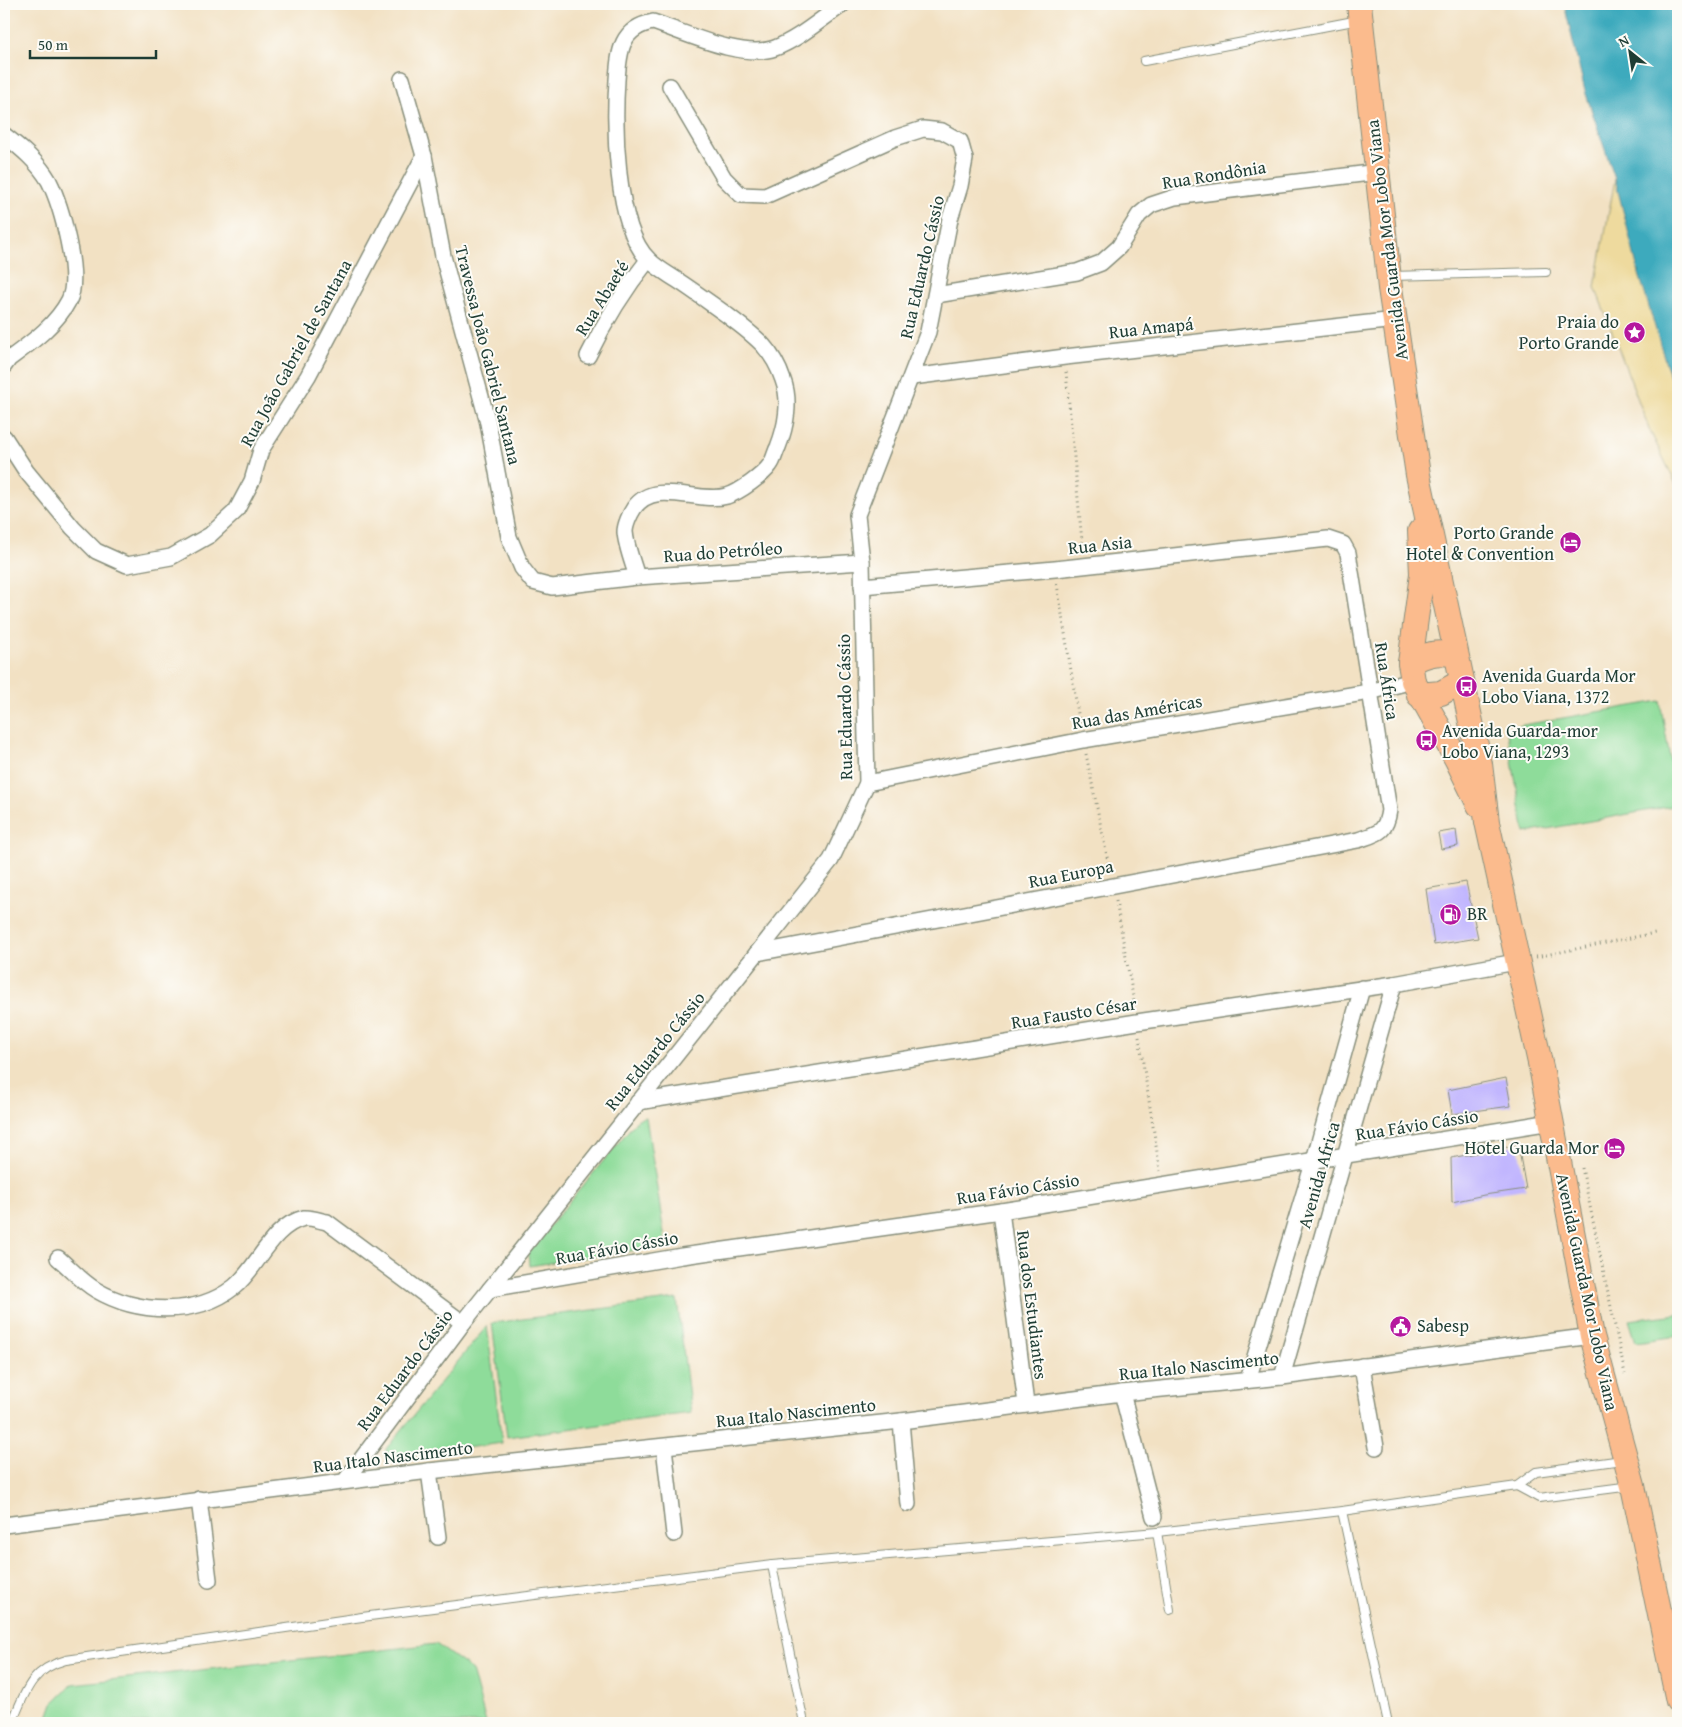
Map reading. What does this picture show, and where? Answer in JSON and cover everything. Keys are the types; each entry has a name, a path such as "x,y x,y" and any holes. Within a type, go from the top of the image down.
{"main road":[{"name":"Avenida Guarda Mor Lobo Viana","path":"1360,12 1389,276 1418,475 1440,574 1455,655 1480,764 1487,822"},
{"name":"Avenida Guarda Mor Lobo Viana","path":"1418,475 1422,574 1414,680 1487,822 1531,958 1542,1072 1592,1336 1633,1486 1678,1701"},
{"path":"1455,655 1442,652 1432,653 1414,680 1441,693 1461,682"}],"street":[{"path":"637,577 625,532 630,513 639,500 652,494 666,492 691,497 727,496 744,488 770,465 781,440 788,407 784,382 773,356 748,331 648,260 633,238 625,216 621,177 616,104 619,53 628,34 640,25 653,22 742,52 758,53 775,48 791,40 842,5"},
{"name":"Travessa João Gabriel Santana","path":"402,79 424,156 443,256 488,423 510,537 522,568 533,582 552,588 588,583"},
{"name":"Rua Eduardo Cássio","path":"345,1481 463,1323 831,860 867,783 862,562 858,515 928,332 950,219 960,186 965,159 960,141 942,131 922,129 895,138 765,196 741,195 724,178 670,86"},
{"path":"4,135 27,153 48,181 64,222 73,272 70,298 56,320 4,366"},
{"name":"Rua João Gabriel de Santana","path":"4,437 32,478 73,528 96,551 127,565 171,557 210,534 236,511 252,481 261,450 308,376 424,156"},
{"name":"Rua Rondônia","path":"936,295 1077,272 1101,263 1119,247 1139,214 1151,205 1175,197 1378,172"},
{"name":"Rua Abaeté","path":"588,356 604,323 627,287 648,260"},
{"name":"Rua Amapá","path":"912,377 1065,357 1395,320"},
{"name":"Rua Asia","path":"862,586 1084,566 1328,539 1342,544"},
{"name":"Rua África","path":"1342,544 1348,553 1369,692 1390,810 1388,824"},
{"name":"Rua do Petróleo","path":"588,583 637,577 862,562"},
{"name":"Rua das Américas","path":"867,783 1083,740 1369,692 1414,680"},
{"name":"Rua Europa","path":"758,953 1358,840 1380,832 1388,824"},
{"name":"Rua Fausto César","path":"638,1102 1394,984 1531,958"},
{"name":"Avenida Africa","path":"1282,1377 1394,984"},
{"name":"Avenida Africa","path":"1248,1380 1314,1160 1362,988"},
{"name":"Rua Fávio Cássio","path":"490,1289 682,1256 1001,1211 1551,1122"},
{"name":"Rua dos Estudiantes","path":"1001,1211 1026,1404"},
{"path":"58,1258 95,1290 116,1299 145,1306 184,1309 212,1301 235,1286 282,1230 305,1218 327,1222 463,1323"},
{"name":"Rua Italo Nascimento","path":"4,1525 429,1471 901,1421 1026,1404 1282,1377 1592,1336"},
{"path":"1362,1366 1376,1447"},
{"path":"1122,1393 1156,1524"},
{"path":"901,1421 908,1504"},
{"path":"664,1447 674,1534"},
{"path":"429,1471 438,1537"},
{"path":"199,1499 209,1580"}],"lane":[{"path":"1144,61 1360,12"},
{"path":"1389,276 1546,272"},
{"path":"12,1723 26,1690 40,1672 50,1664 66,1660 362,1617 772,1565 1156,1524 1342,1511 1517,1486 1536,1472 1625,1460"},
{"path":"1517,1486 1539,1498 1633,1486"},
{"path":"1342,1511 1388,1723"},
{"path":"1156,1524 1170,1610"},
{"path":"772,1565 804,1723"}],"path":[{"path":"1065,357 1084,566"},
{"path":"1531,958 1655,933"},
{"path":"1582,1167 1626,1377"}],"green space":[{"path":"1660,701 1678,805 1525,833 1506,728"},
{"path":"646,1117 665,1240 664,1246 529,1266 528,1252 638,1119"},
{"path":"677,1299 691,1413 507,1437 492,1323"},
{"path":"1678,1314 1678,1336 1636,1342 1629,1320"},
{"path":"487,1326 502,1443 387,1459 386,1449"},
{"path":"436,1644 472,1670 486,1723 46,1723 53,1703 73,1684"}],"sand":[{"name":"Praia do Porto Grande","path":"1615,179 1670,377 1678,388 1678,488 1650,431 1595,287"}],"water":[{"path":"1564,4 1678,4 1678,388 1670,377 1639,274 1615,179 1585,91"}],"building":[{"path":"1456,830 1458,846 1441,849 1438,833"},
{"name":"BR","path":"1466,882 1478,938 1434,945 1426,889"},
{"path":"1506,1078 1511,1106 1452,1114 1448,1090"},
{"path":"1518,1145 1526,1189 1452,1202 1451,1158"}],"place":[{"name":"Praia do Porto Grande","path":"1635,332"},
{"name":"Porto Grande Hotel & Convention","path":"1570,543"},
{"name":"Avenida Guarda Mor Lobo Viana, 1372","path":"1466,686"},
{"name":"Avenida Guarda-mor Lobo Viana, 1293","path":"1426,741"},
{"name":"BR","path":"1451,914"},
{"name":"Hotel Guarda Mor","path":"1615,1148"},
{"name":"Sabesp","path":"1401,1326"}]}
